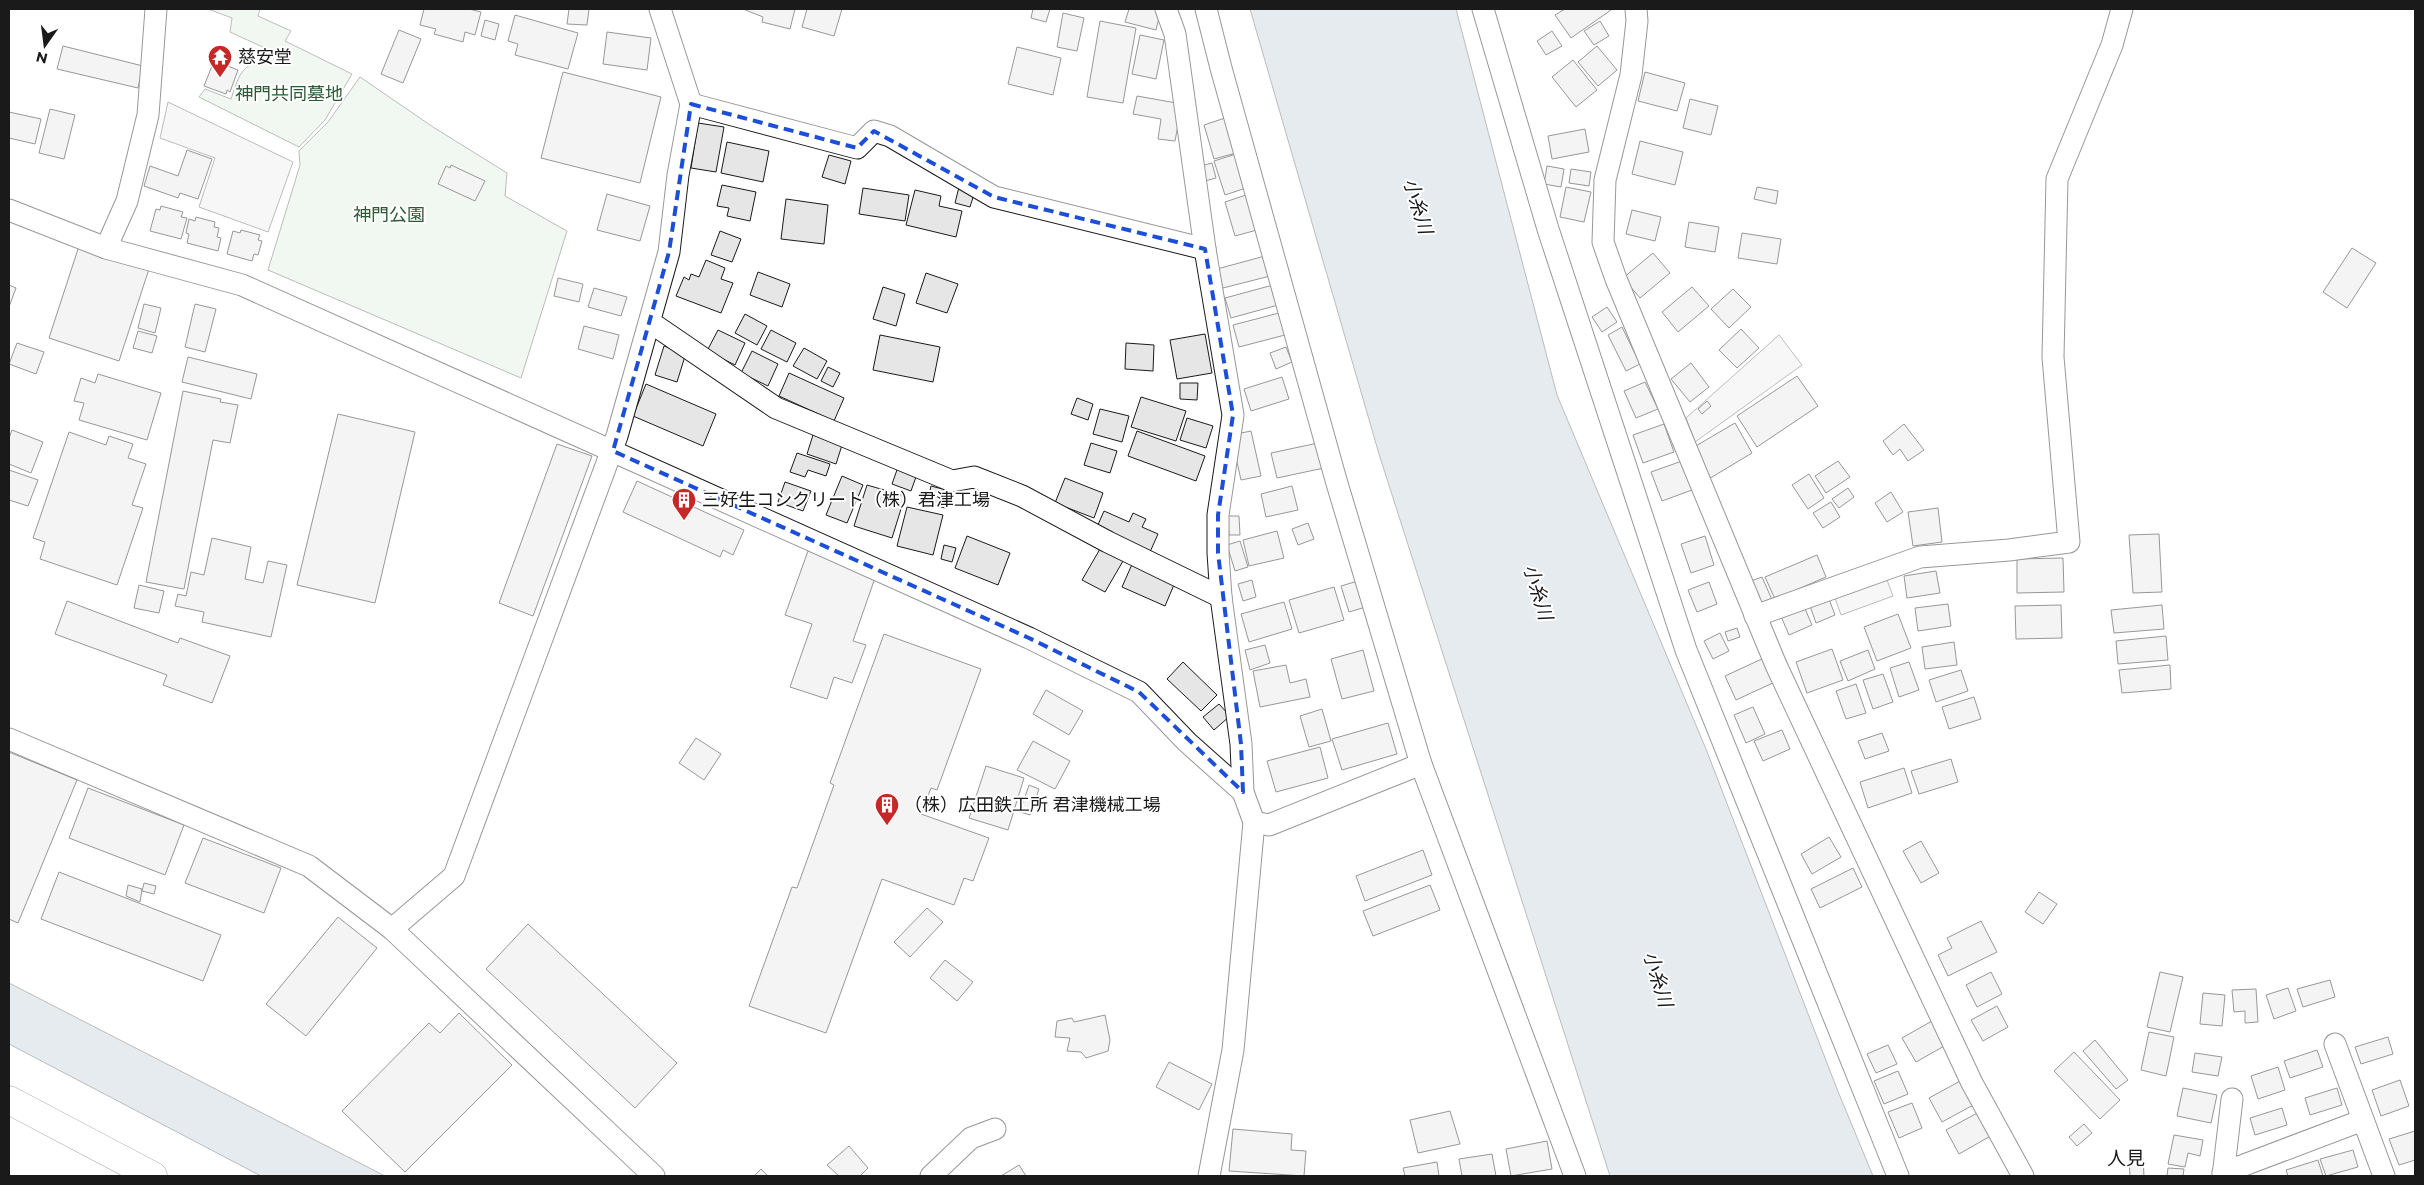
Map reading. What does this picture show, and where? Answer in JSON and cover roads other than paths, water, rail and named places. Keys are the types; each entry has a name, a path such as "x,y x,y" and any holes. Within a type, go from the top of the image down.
{"main road":[{"path":"9,1100 153,1176"}],"street":[{"path":"106,248 127,201 148,116 156,9"},
{"path":"392,929 454,876 613,451 669,252 678,175 691,104 660,9"},
{"path":"1166,9 1174,34 1183,88 1205,249 1233,415 1218,515 1221,597 1242,744 1242,792 1254,822 1233,1050 1209,1176"},
{"path":"1206,9 1223,77 1333,470 1421,764 1575,1176"},
{"path":"1483,9 1548,229 1686,650 1898,1176"},
{"path":"1636,9 1637,21 1631,75 1605,180 1603,242 1616,279 1755,616 1972,1083 2024,1176"},
{"path":"1755,616 1920,557 2009,550 2069,542 2053,357 2057,179 2112,45 2122,9"},
{"path":"691,104 857,148 874,131 890,136 994,197 1205,249"},
{"path":"9,210 106,248 242,285 1029,638 1139,692 1187,742 1242,792"},
{"path":"650,322 776,408 952,482 974,477 1022,496 1108,542 1221,597"},
{"path":"9,739 309,866 392,929 654,1176"},
{"path":"1254,822 1269,825 1421,764"},
{"path":"2335,1044 2384,1176"},
{"path":"2232,1099 2223,1174 2363,1120"},
{"path":"931,1176 971,1138 995,1129"}],"water":[{"name":"小糸川","path":"1250,9 1456,9 1557,395 1706,749 1837,1089 1873,1176 1610,1176 1379,454"},
{"path":"9,983 385,1176 261,1176 9,1044"}],"place":[{"name":"慈安堂","path":"220,78"},
{"name":"三好生コンクリート（株）君津工場","path":"684,521"},
{"name":"（株）広田鉄工所 君津機械工場","path":"887,826"}],"district":[{"name":"人見","path":"2126,1158"}],"park label":[{"name":"神門共同墓地","path":"289,94"},
{"name":"神門公園","path":"389,215"}]}
